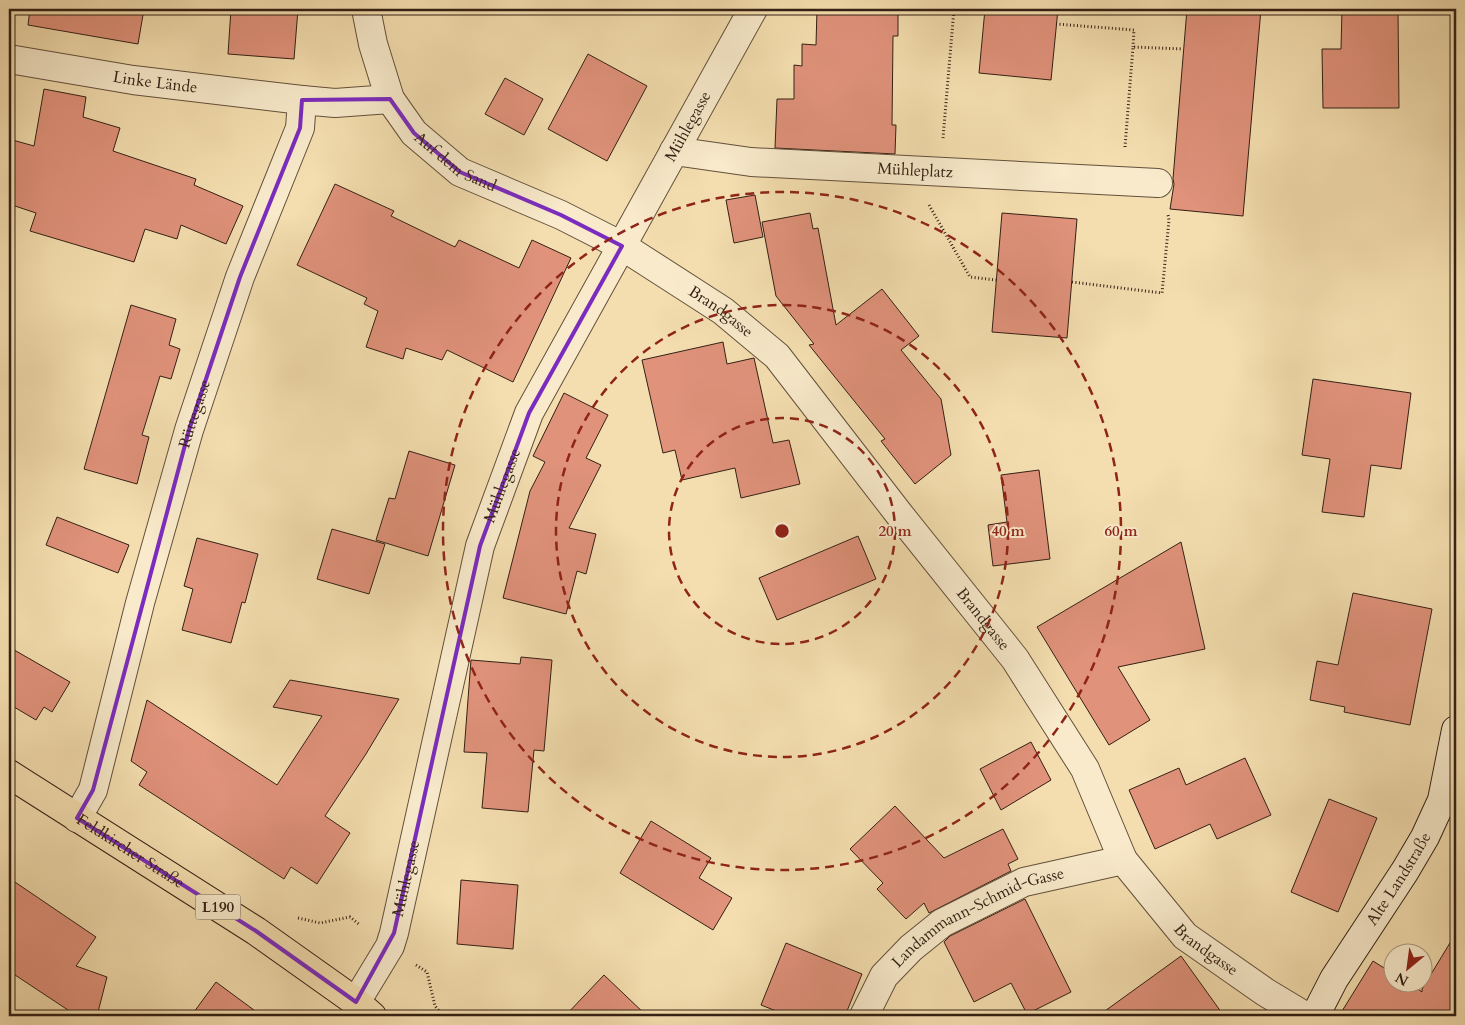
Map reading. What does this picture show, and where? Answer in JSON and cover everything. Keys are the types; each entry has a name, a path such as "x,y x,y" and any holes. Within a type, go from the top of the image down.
{"main road":[{"name":"Feldkircher Straße","path":"9,774 256,931 364,1009"}],"street":[{"name":"Auf dem Sand","path":"366,9 373,44 390,99 414,133 460,172 561,215 622,246"},
{"name":"Mühlegasse","path":"364,1009 394,933 480,546 529,413 753,9"},
{"name":"Linke Lände","path":"9,59 134,80 302,100"},
{"path":"302,100 335,103 390,99"},
{"name":"Rüttegasse","path":"77,818 93,790 140,603 189,430 240,277 300,128 302,100"},
{"name":"Mühleplatz","path":"674,151 751,162 1158,182"},
{"name":"Brandgasse","path":"622,246 723,311 777,356 899,514 1015,659 1084,769 1123,860 1185,936 1265,992 1305,1016"},
{"name":"Alte Landstraße","path":"1315,1016 1334,979 1449,801 1456,730"},
{"name":"Landammann-Schmid-Gasse","path":"864,1016 884,976 911,948 942,923 1024,882 1123,860"}],"path":[{"path":"941,172 954,9 985,12"},
{"path":"1056,24 1134,30 1122,181"},
{"path":"1133,46 1184,49"},
{"path":"910,170 970,277 996,280"},
{"path":"1072,282 1162,293 1169,220 1158,182"},
{"path":"427,972 435,1006 443,1016"}],"highlighted area":[{"path":"390,99 414,133 460,172 561,215 622,246 529,413 480,546 394,933 356,1002 256,931 77,818 93,790 189,430 240,277 300,128 302,100"}],"building":[{"path":"30,9 144,9 138,44 28,25"},
{"path":"231,9 298,9 294,59 228,54"},
{"path":"817,9 898,9 898,36 893,36 892,125 896,125 895,154 775,148 777,99 794,99 794,65 802,66 802,44 816,45"},
{"path":"985,9 1058,9 1051,80 979,73"},
{"path":"1187,9 1261,9 1243,216 1170,209 1174,184"},
{"path":"1342,9 1398,9 1399,108 1323,108 1322,49 1341,49"},
{"path":"588,54 647,86 607,161 548,129"},
{"path":"505,78 543,99 524,135 485,114"},
{"path":"44,89 86,97 83,117 120,128 113,151 196,179 194,185 243,206 226,244 181,225 177,239 145,229 134,262 30,231 36,213 9,204 9,139 34,146"},
{"path":"335,184 394,211 391,216 455,247 459,240 519,268 532,240 571,258 513,382 447,350 442,360 406,348 403,359 366,347 378,311 364,304 367,298 297,265"},
{"path":"755,195 763,237 734,243 726,200"},
{"path":"810,213 813,229 818,228 836,325 882,289 919,336 901,350 941,399 951,455 915,484 881,441 885,439 809,345 814,344 776,296 762,222"},
{"path":"1002,213 1077,219 1067,338 992,332"},
{"path":"131,305 176,319 169,345 180,349 171,379 160,376 142,435 149,437 137,484 84,469"},
{"path":"723,342 727,364 754,358 773,443 789,440 800,484 741,498 735,468 682,480 675,450 663,453 642,360"},
{"path":"1313,379 1411,393 1401,469 1371,465 1364,517 1322,512 1330,459 1302,455"},
{"path":"564,393 608,415 586,458 601,465 569,528 596,534 586,574 577,571 566,614 503,598 530,491 545,462 533,456"},
{"path":"409,451 455,465 428,556 376,540 389,498 395,499"},
{"path":"1039,470 1050,559 993,566 988,525 1007,522 1001,475"},
{"path":"57,517 129,545 118,573 46,545"},
{"path":"332,529 385,544 369,594 317,579"},
{"path":"858,536 876,579 777,620 759,578"},
{"path":"197,538 258,554 245,603 242,602 231,643 182,630 193,589 184,586"},
{"path":"1181,542 1205,649 1118,667 1150,720 1109,745 1037,627"},
{"path":"1353,593 1432,609 1410,725 1344,712 1345,707 1310,700 1317,661 1338,665"},
{"path":"9,647 70,682 52,712 44,707 36,720 9,704"},
{"path":"521,657 552,660 544,751 534,750 528,812 482,808 487,753 464,752 471,660 520,664"},
{"path":"290,680 399,699 366,754 325,816 350,833 317,884 291,867 284,879 139,785 147,772 131,761 147,700 277,785 322,716 273,707"},
{"path":"1031,742 1051,780 1001,810 980,769"},
{"path":"1245,758 1271,815 1217,839 1210,824 1155,849 1129,790 1179,768 1186,785"},
{"path":"1329,799 1377,818 1338,912 1291,892"},
{"path":"895,806 944,858 1003,829 1018,859 1008,864 1011,871 929,913 924,903 906,919 877,889 883,883 850,849"},
{"path":"651,821 711,858 699,878 732,898 713,930 620,873"},
{"path":"9,878 96,937 76,966 107,977 97,1016 77,1016 9,971"},
{"path":"461,880 518,885 513,949 457,944"},
{"path":"1025,899 1071,992 1027,1014 1011,983 974,1002 944,942 950,936"},
{"path":"1456,933 1456,1016 1339,1016 1373,961 1382,967 1382,992 1432,992 1432,973"},
{"path":"786,943 862,974 845,1016 789,1016 761,1005"},
{"path":"1181,956 1224,1016 1098,1016"},
{"path":"604,975 647,1016 565,1016"},
{"path":"216,982 262,1016 191,1016"}]}
